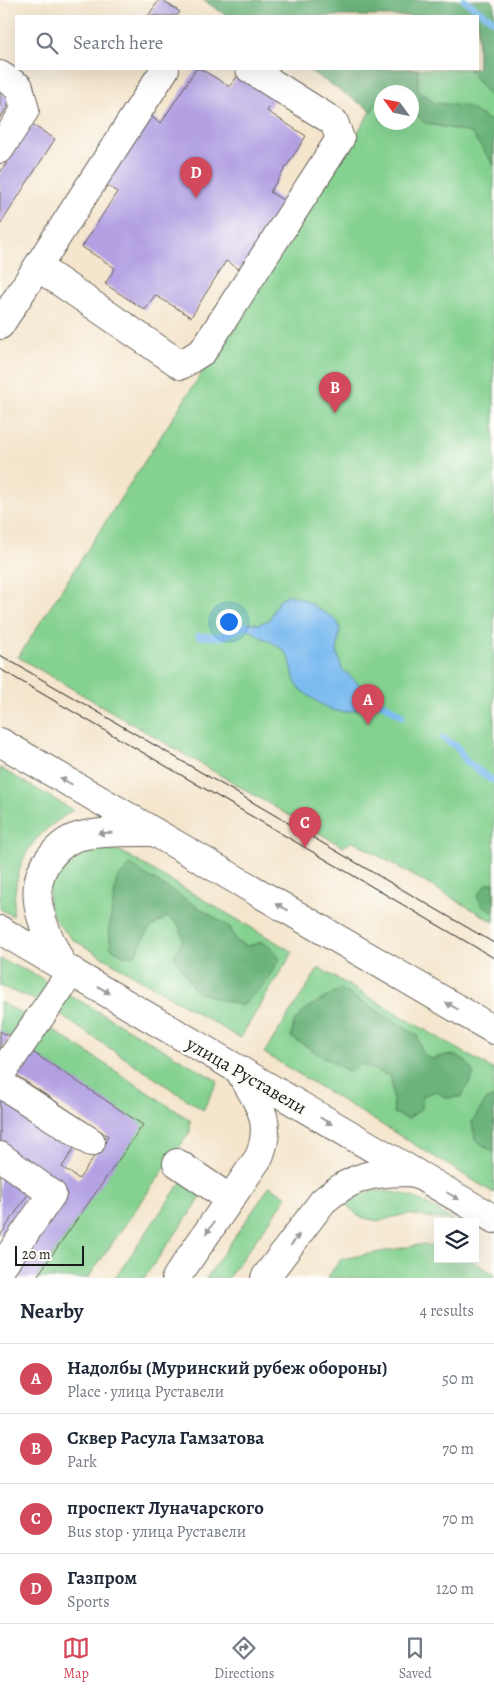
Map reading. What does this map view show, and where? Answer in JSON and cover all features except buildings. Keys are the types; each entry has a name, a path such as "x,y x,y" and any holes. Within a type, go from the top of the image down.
{"main road":[{"path":"0,326 164,70"},
{"path":"38,267 180,364 203,351 340,139 334,122 252,70"},
{"path":"0,75 19,87 25,110 0,149"},
{"path":"0,742 494,1030"},
{"path":"0,1075 67,968 45,931 38,911 38,886 44,864 59,847 78,836 100,833 154,832"},
{"name":"улица Руставели","path":"0,930 494,1219"},
{"path":"176,1278 259,1157 264,1143 263,1111 238,1070"},
{"path":"0,1083 91,1142"},
{"path":"0,1156 52,1194 0,1269"},
{"path":"178,1163 230,1199"},
{"path":"265,1278 323,1201 334,1192 355,1179 374,1174 383,1172 413,1172"}],"green space":[{"path":"203,0 490,0 494,3 494,101 469,70 479,70 479,15 226,15"},
{"path":"490,0 494,3 494,922 353,841 343,847 18,657 374,107 374,130 419,130 419,85 388,85 397,70 479,70 479,15"},
{"path":"309,70 419,70 418,85 374,85 374,108 372,111"},
{"path":"419,90 435,103 466,106 494,123 494,165 471,133 425,123 419,117"},
{"path":"0,768 73,810 44,832 26,854 17,880 13,916 0,909"},
{"path":"104,848 122,852 293,952 240,1038 72,939 57,923 49,903 50,887 56,870 73,853"},
{"path":"130,865 230,927 236,941 248,946 262,942 274,950 280,959 264,984 242,1006 196,992 174,956 183,939 179,925 167,917 149,929 135,955 123,955 111,948 109,928 117,878"},
{"path":"494,883 494,911 483,906 477,896 487,884"},
{"path":"0,959 51,984 40,1002 0,986"},
{"path":"319,968 494,1070 494,1193 264,1053"},
{"path":"341,989 417,1035 423,1054 431,1059 451,1055 461,1058 474,1074 461,1097 446,1098 436,1091 423,1096 421,1109 408,1119 394,1113 391,1077 361,1064 349,1072 291,1037 294,1022 307,1008"},
{"path":"68,994 218,1081 203,1110 57,1013"},
{"path":"0,1002 25,1015 10,1037 0,1031"},
{"path":"47,1026 190,1120 190,1132 88,1278 36,1278 142,1125 31,1051"},
{"path":"494,1098 494,1153 475,1139 472,1122 487,1099"},
{"path":"181,1182 203,1195 144,1278 115,1278"},
{"path":"270,1186 287,1197 228,1278 206,1278"},
{"path":"377,1191 400,1193 427,1204 449,1218 407,1214 377,1221 360,1217 347,1206 352,1199 364,1193"},
{"path":"424,1244 434,1247 434,1263 476,1263 494,1274 494,1278 327,1278 341,1259"}],"water":[{"path":"288,594 305,600 335,619 340,627 337,652 342,669 370,694 371,701 357,709 343,712 329,709 322,705 297,685 290,660 285,652 255,634 246,626 250,623 259,624 269,620 279,600"}],"waterway":[{"path":"464,0 494,21"},
{"path":"199,636 221,637 246,626"},
{"path":"371,701 384,704 402,716"},
{"path":"443,738 457,747 467,762 494,780"}],"tram line":[{"path":"0,655 494,943"},
{"path":"0,669 494,958"}],"place":[{"name":"Газпром","path":"196,198"},
{"name":"Сквер Расула Гамзатова","path":"335,413"},
{"name":"Надолбы (Муринский рубеж обороны)","path":"368,725"},
{"name":"проспект Луначарского","path":"305,848"}]}
